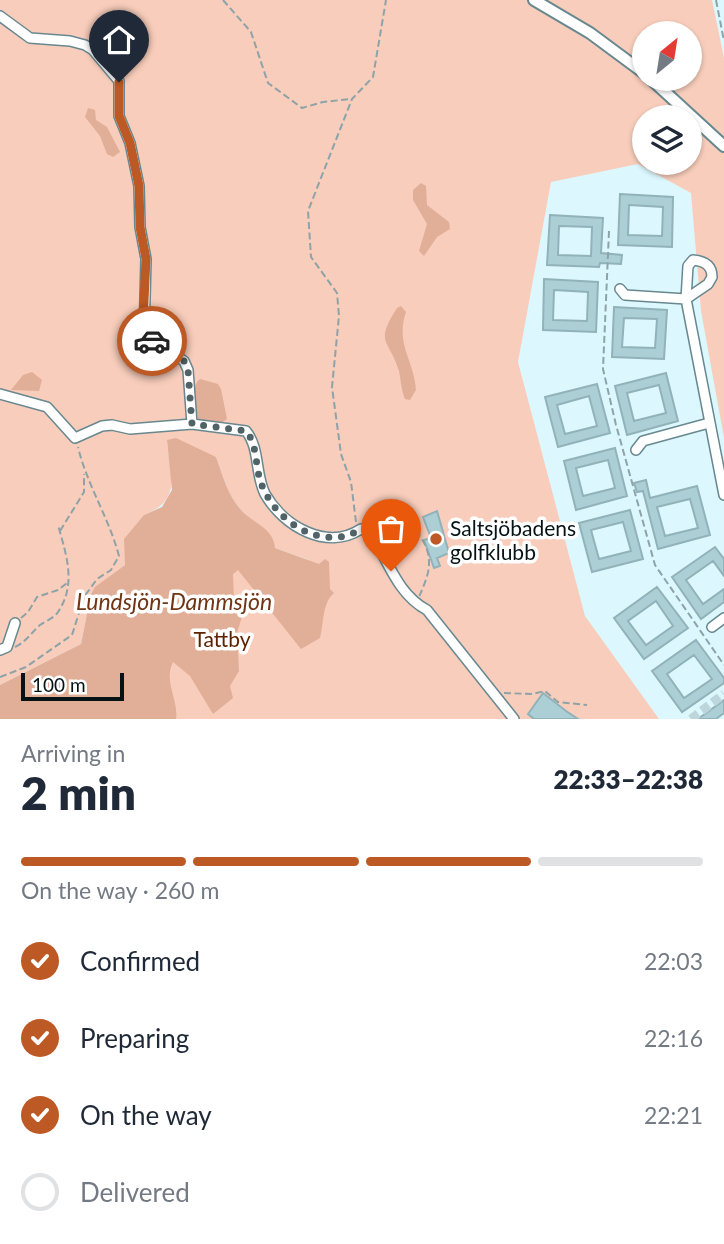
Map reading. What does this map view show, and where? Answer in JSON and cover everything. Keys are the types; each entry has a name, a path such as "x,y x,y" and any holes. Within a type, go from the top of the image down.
{"main road":[{"path":"534,0 590,33 632,64"},
{"path":"664,91 724,146"}],"street":[{"path":"0,16 30,38 85,45 93,50 119,82 119,116 130,143 139,186 140,227 146,259 143,321 145,336 184,361 188,370 192,424"},
{"path":"620,289 625,295 686,299 724,495"},
{"path":"0,394 47,407 75,438 102,426 130,429 192,424 246,431 251,437 256,467 266,495 295,526 317,536 339,539 366,531 401,587 417,604 427,610 514,719"},
{"path":"636,450 643,441 709,423"},
{"path":"712,628 724,618"},
{"path":"4,649 15,623"}],"path":[{"path":"223,0 251,32 268,83 302,108 352,99"},
{"path":"386,0 373,77 352,99 308,211 311,257 337,293 339,316 332,387 341,454 351,482 356,524 366,531 394,522 405,524 417,531 429,563 417,604"},
{"path":"716,0 724,41"},
{"path":"0,677 26,667 72,635 84,597 97,579 111,570 119,556 111,528 83,469 75,438"},
{"path":"60,532 84,492 83,469"},
{"path":"4,649 26,642 39,626 56,615 69,581 69,566 58,525"},
{"path":"15,623 28,612 37,597 58,590 69,581"},
{"path":"492,692 532,694 545,691 558,702 587,705"}],"green space":[{"name":"Tattby","path":"0,0 712,0 724,58 724,438 701,311 691,193 658,175 702,175 702,105 632,105 632,165 551,182 518,362 585,616 659,719 96,719 195,543 309,560 275,548 265,530 233,500 216,457 167,441 171,476 169,494 156,509 144,515 125,565 91,594 81,644 0,685"}],"water":[{"path":"88,108 95,110 96,120 107,127 120,152 113,157 107,154 100,136 85,117"},
{"path":"421,183 426,186 427,205 449,222 450,229 437,237 424,256 419,251 427,224 413,200 413,190"},
{"path":"401,306 406,312 403,323 404,343 415,379 416,390 410,400 405,399 399,371 385,335 390,320"},
{"path":"32,372 42,380 39,391 11,390 23,375"},
{"path":"200,379 218,384 221,389 227,419 220,424 198,421 194,393 196,383"},
{"name":"Lundsjön-Dammsjön","path":"176,438 216,457 233,500 243,512 268,531 275,548 319,564 325,559 329,562 330,589 334,593 325,608 320,638 301,649 238,570 233,574 234,600 243,613 237,633 239,671 230,686 233,698 213,714 190,676 173,662 170,683 176,719 0,719 0,685 81,644 91,594 95,587 125,565 124,539 144,515 162,507 172,490 167,440"}],"building":[{"path":"620,194 673,197 672,247 618,245","holes":["629,205 663,207 662,236 628,235"]},
{"path":"550,215 603,218 601,253 622,255 621,264 600,263 599,267 547,265","holes":["559,226 592,227 591,256 558,255"]},
{"path":"544,279 598,282 596,332 543,330","holes":["554,290 588,292 587,321 553,320"]},
{"path":"614,307 667,310 664,359 612,357","holes":["624,318 657,319 655,348 622,347"]},
{"path":"666,373 678,421 627,435 615,386","holes":["659,385 666,413 634,421 627,393"]},
{"path":"597,384 610,433 558,447 545,397","holes":["589,396 597,426 565,434 557,405"]},
{"path":"615,448 627,496 576,510 564,461","holes":["608,460 615,488 583,496 576,468"]},
{"path":"646,480 650,498 697,486 710,535 658,549 643,491 637,492 634,483","holes":["690,499 698,528 665,536 657,507"]},
{"path":"630,510 643,559 592,572 579,523","holes":["623,522 631,551 599,559 591,530"]},
{"name":"Saltsjöbadens golfklubb","path":"437,511 449,553 437,558 440,566 434,568 424,540 431,538 423,517"},
{"path":"715,547 724,559 724,576 713,561 686,580 703,604 724,589 724,602 701,619 672,577"},
{"path":"657,587 688,628 644,659 614,618","holes":["656,601 673,626 646,645 628,621"]},
{"path":"696,640 724,678 724,683 682,712 652,671","holes":["694,655 712,679 684,698 667,674"]},
{"path":"543,693 578,719 534,719 528,714"},
{"path":"724,700 724,713 716,719 698,719"}],"tunnel":[{"path":"691,719 724,694"}],"way so far":[{"path":"152,341 184,361 188,370 192,424 246,431 251,437 256,467 266,495 295,526 325,538 339,539 361,529 370,532 391,571"}],"place":[{"name":"Saltsjöbadens golfklubb","path":"436,539"}],"route":[{"path":"119,82 119,116 130,143 139,186 140,227 146,259 143,321 145,336 152,341"}]}
